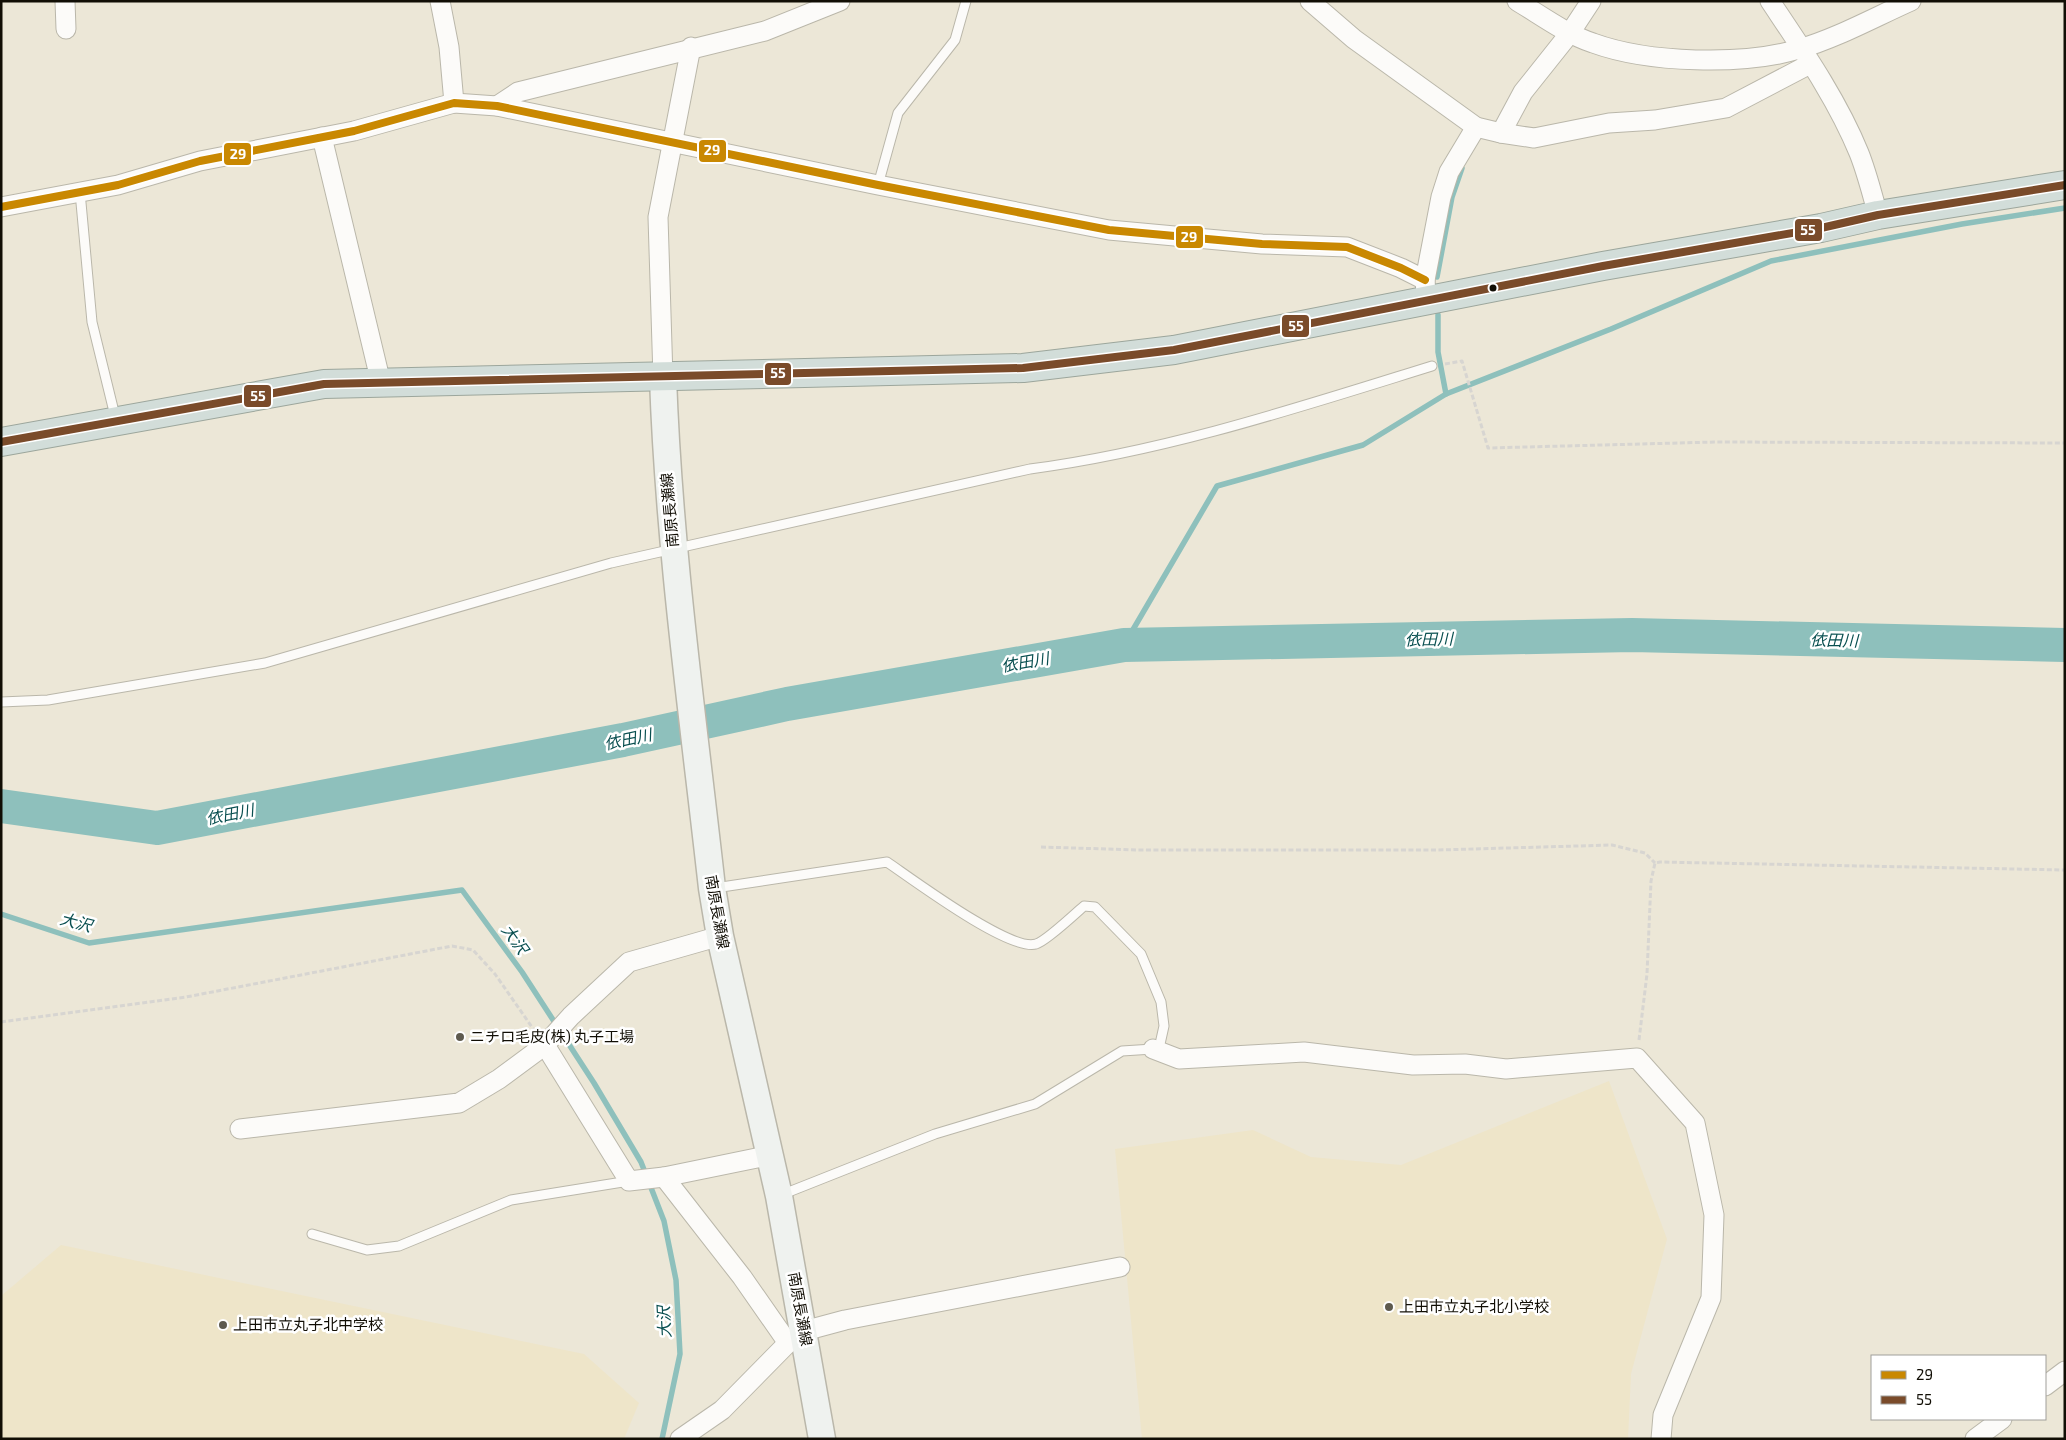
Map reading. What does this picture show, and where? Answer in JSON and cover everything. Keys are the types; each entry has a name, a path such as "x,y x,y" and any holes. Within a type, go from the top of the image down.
{"highway":[{"path":"1,442 324,384 663,378 1023,368 1174,350 1426,291 1603,266 1821,228 1878,215 2065,185"}],"main road":[{"name":"南原長瀬線","path":"663,378 666,462 673,548 712,888 720,936 779,1196 796,1337 822,1439"}],"street":[{"path":"65,1 66,29"},
{"path":"440,1 449,47 454,103"},
{"path":"497,106 518,92 764,30 840,1"},
{"path":"1310,1 1354,39 1476,128 1534,138 1609,123 1655,120 1726,108 1806,56 1911,1"},
{"path":"1517,1 1570,34 1594,44 1655,56 1738,58 1776,55 1806,56"},
{"path":"1500,133 1523,92 1570,34 1591,1"},
{"path":"1770,1 1806,56 1859,153 1878,215"},
{"path":"663,378 658,216 674,142 691,47"},
{"path":"1,207 118,185 200,160 354,131 454,103 497,106 878,185 1109,230 1262,244 1347,247 1401,268 1426,291"},
{"path":"1426,291 1441,197 1449,172 1476,128"},
{"path":"322,137 381,383"},
{"path":"240,1129 459,1103 499,1079 545,1045 571,1016 629,962 720,936"},
{"path":"545,1045 629,1181 664,1177 771,1156"},
{"path":"1153,1049 1180,1059 1304,1052 1413,1065 1465,1064 1506,1069 1636,1058 1695,1122 1714,1215 1711,1298 1663,1415 1661,1439"},
{"path":"664,1177 742,1277 796,1337"},
{"path":"680,1439 722,1410 796,1337 845,1320 1120,1267"},
{"path":"2046,1385 2065,1371"},
{"path":"1975,1439 2001,1420"}],"lane":[{"path":"878,185 898,113 955,40 966,1"},
{"path":"80,192 92,322 116,422"},
{"path":"1,702 48,700 264,663 611,563 1030,469 1080,462 1222,430 1432,366"},
{"path":"712,888 734,883 887,862 966,916 1022,945 1037,944 1084,906 1095,907 1141,954 1158,994 1164,1026 1160,1044 1153,1049 1122,1051 1035,1104 935,1134 779,1196"},
{"path":"312,1234 367,1250 399,1246 511,1200 629,1181"}],"path":[{"path":"1447,363 1462,361 1464,374 1488,448 1716,442 2065,442"},
{"path":"1041,847 1138,850 1438,850 1612,845 1645,853 1655,864"},
{"path":"1655,864 1660,862 2065,870"},
{"path":"1636,1058 1647,974 1651,881 1655,864"},
{"path":"1,1022 186,997 452,946 473,950 495,974 545,1045"}],"shaded area":[{"name":"上田市立丸子北小学校","path":"1609,1081 1667,1239 1631,1374 1628,1439 1142,1439 1115,1149 1253,1130 1311,1157 1401,1165"},
{"name":"上田市立丸子北中学校","path":"61,1245 584,1354 639,1403 624,1439 4,1439 1,1435 1,1296"}],"waterway":[{"path":"1437,277 1452,197 1462,168"},
{"path":"1124,645 1217,486 1363,445 1446,394 1611,329 1771,261 1962,224 2065,208"},
{"path":"1438,315 1438,352 1446,394"},
{"name":"依田川","path":"1,806 157,828 623,740 787,704 1124,645 1632,635 2065,645"},
{"name":"大沢","path":"1,914 89,943 462,890 522,972 594,1083 641,1162 664,1221 676,1280 680,1354 662,1439"}],"transit line":[{"name":"29","path":"1,207 118,185 200,161 354,131 454,103 497,106 878,185 1109,230 1262,244 1347,247 1401,268 1425,280"},
{"name":"55","path":"1,442 324,384 1023,368 1174,350 1603,266 1821,228 1878,215 2065,185"}],"place":[{"name":"ニチロ毛皮(株) 丸子工場","path":"460,1037"},
{"name":"上田市立丸子北小学校","path":"1389,1307"},
{"name":"上田市立丸子北中学校","path":"223,1325"}]}
